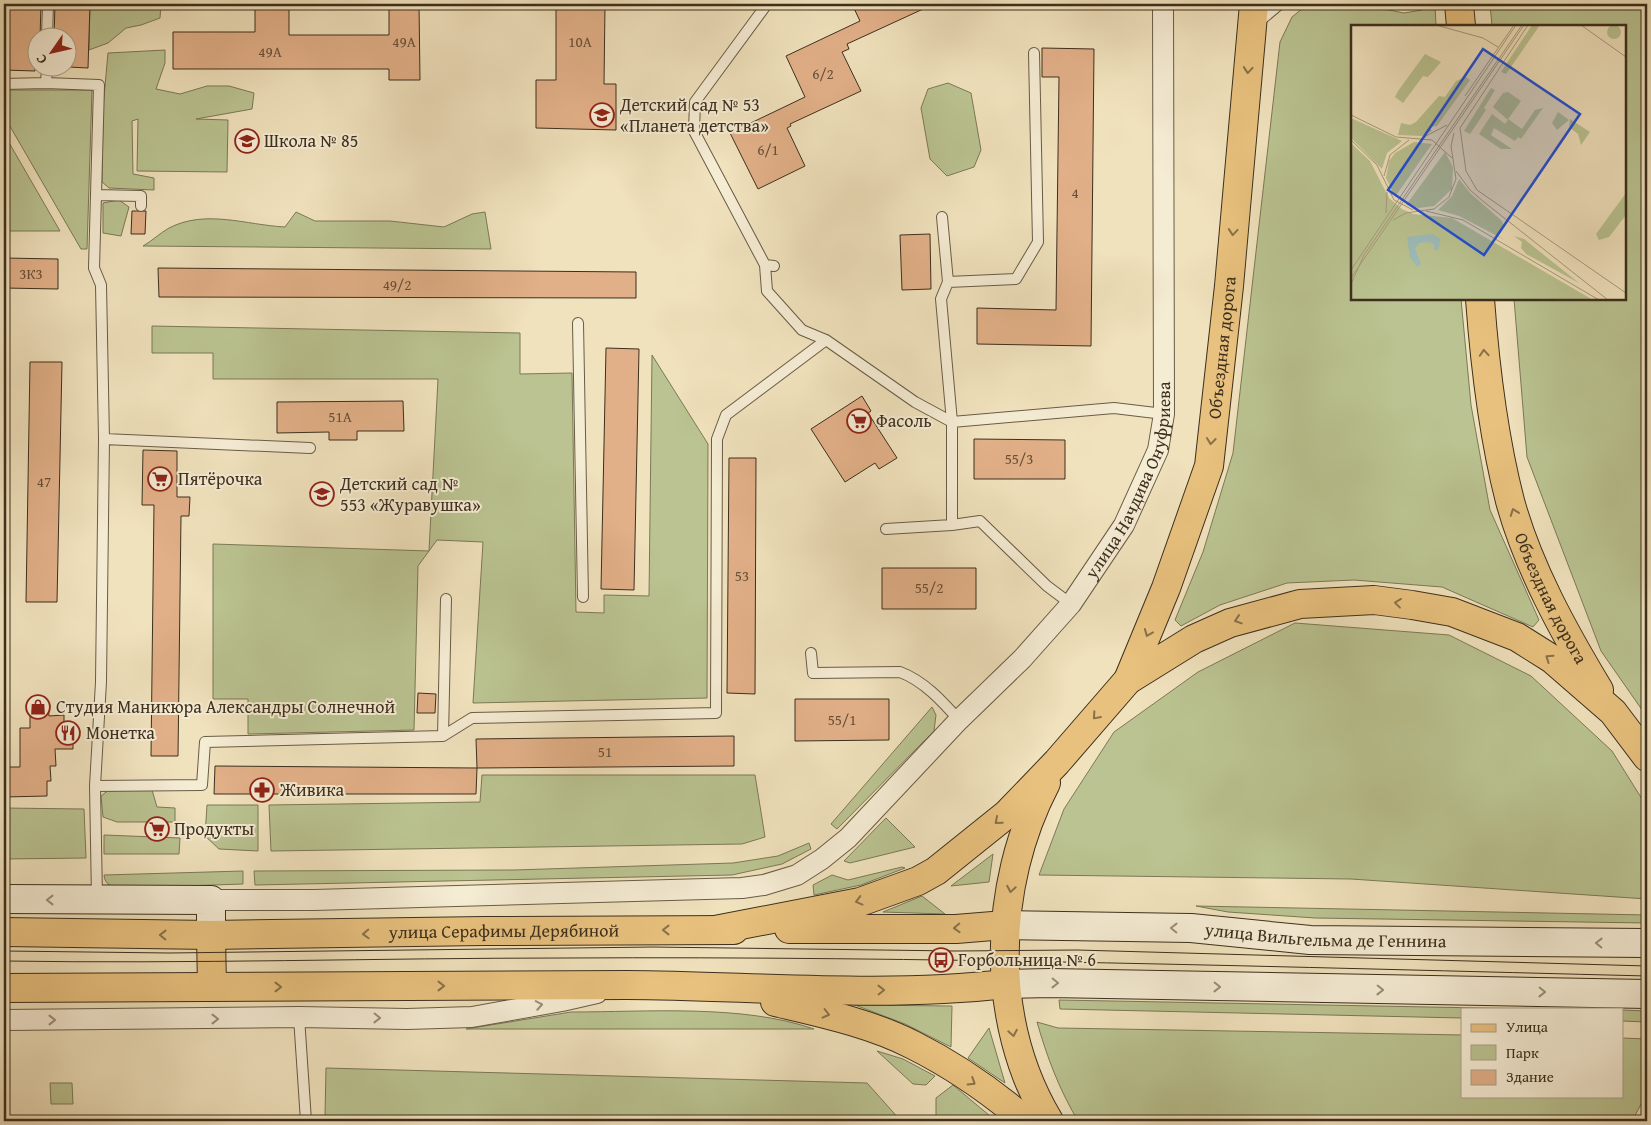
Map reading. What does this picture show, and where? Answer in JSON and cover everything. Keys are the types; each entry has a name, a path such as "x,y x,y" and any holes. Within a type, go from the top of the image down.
{"main road":[{"path":"1459,4 1461,25"},
{"name":"Объездная дорога","path":"1128,680 1166,588 1209,466 1229,286 1253,16"},
{"name":"Объездная дорога","path":"1480,300 1484,362 1510,502 1535,568 1568,639 1613,712"},
{"path":"715,930 860,902 918,880 952,860 1007,814 1056,762 1128,680 1194,639 1230,623 1300,604 1374,600 1452,612 1517,637 1552,659 1613,712 1647,757"},
{"path":"1048,1121 1032,1094 1015,1046 1006,984 1005,925 1018,851 1034,806 1056,762"},
{"name":"улица Серафимы Дерябиной","path":"4,899 211,900"},
{"path":"211,900 212,987"},
{"name":"улица Серафимы Дерябиной","path":"4,932 211,935 485,930 956,929 1005,925"},
{"name":"улица Вильгельма де Геннина","path":"1005,925 1191,928 1310,940 1647,943"},
{"path":"4,988 627,985 710,986 803,992 966,989 1006,984 1050,983 1647,994"},
{"path":"710,986 838,1017 912,1045 1002,1100 1026,1121"}],"street":[{"name":"улица Начдива Онуфриева","path":"830,853 848,838 959,720 1022,658 1071,604 1124,526 1158,450 1164,414 1163,4"},
{"name":"улица Серафимы Дерябиной","path":"211,900 314,900 742,888 764,885 797,875 830,853"},
{"path":"4,1020 299,1017 407,1019 472,1016 562,1001 627,985"}],"lane":[{"path":"47,28 48,4"},
{"path":"768,4 695,102 694,132 769,265 767,291 802,330 826,340 915,402 952,422 1114,408 1164,414"},
{"path":"1253,16 1280,4"},
{"path":"948,282 1016,279 1038,242 1034,52"},
{"path":"46,78 46,83"},
{"path":"4,84 98,85 94,268 101,284 104,440 101,682 95,786 97,900"},
{"path":"96,195 141,196 141,206"},
{"path":"942,217 948,282 941,299 952,422 952,526"},
{"path":"578,323 583,597"},
{"path":"95,786 202,785 205,742 443,736 472,718 716,713 717,439 726,414 826,340"},
{"path":"104,440 310,448"},
{"path":"886,529 952,526 980,521 1047,586 1071,604"},
{"path":"443,736 446,598"},
{"path":"811,653 812,673 900,672 911,676 938,697 959,720"},
{"path":"299,1017 306,1121"}],"green space":[{"path":"90,4 161,4 160,18 126,28 108,43 89,50"},
{"path":"1308,4 1359,4 1404,13 1422,10 1422,4 1435,4 1436,25 1351,25 1351,300 1461,300 1471,405 1490,510 1539,620 1533,627 1442,587 1354,580 1287,583 1220,605 1181,626 1175,620 1203,552 1233,453 1280,42 1292,17"},
{"path":"1490,4 1647,4 1647,717 1601,651 1527,457 1514,300 1626,300 1626,25 1492,25"},
{"path":"165,50 165,63 156,89 180,94 207,86 229,86 254,93 252,109 196,119 228,120 227,172 137,171 138,119 132,121 133,174 154,178 154,190 109,188 102,182 103,108 108,53"},
{"path":"948,83 971,93 981,150 974,167 947,176 930,159 921,108 928,89"},
{"path":"4,90 92,90 87,249 81,249 4,116"},
{"path":"4,134 60,231 4,231"},
{"path":"119,200 129,207 121,236 103,233 103,203"},
{"path":"296,212 315,221 390,221 444,227 472,214 485,212 491,249 143,246 169,228 183,222 212,219 285,227"},
{"path":"152,326 520,333 520,374 572,373 576,612 604,613 604,595 649,596 652,355 708,444 707,698 473,703 483,542 437,540 429,551 438,379 213,379 213,353 152,353"},
{"path":"213,544 429,551 418,566 414,730 248,734 248,699 213,699"},
{"path":"1295,623 1449,635 1531,676 1612,751 1647,807 1647,899 1351,879 1039,875 1064,809 1114,732 1198,672"},
{"path":"932,707 936,715 934,731 837,829 831,824"},
{"path":"482,775 755,775 765,837 742,844 271,851 269,805 480,802"},
{"path":"110,789 152,790 157,807 175,808 175,822 117,822 103,817 101,796"},
{"path":"207,805 258,805 258,851 219,849 205,836"},
{"path":"4,808 84,809 86,858 4,859"},
{"path":"886,818 915,847 850,863 844,861"},
{"path":"104,835 180,838 179,854 104,854"},
{"path":"809,843 811,849 782,864 732,875 255,885 254,871 514,870 733,863 778,856"},
{"path":"993,854 989,882 951,886"},
{"path":"902,867 905,868 861,885 814,895 813,885 832,875 848,880"},
{"path":"243,871 243,884 123,888 108,884 104,875"},
{"path":"922,896 945,914 883,912"},
{"path":"1196,906 1647,915 1647,923 1315,918 1228,912"},
{"path":"1059,1000 1481,1008 1461,1008 1461,1018 1060,1009"},
{"path":"855,1005 952,1006 951,1047 905,1024"},
{"path":"1624,1010 1647,1011 1646,1022 1624,1021"},
{"path":"694,1011 726,1013 786,1021 814,1029 466,1029 571,1012"},
{"path":"1037,1022 1058,1028 1461,1035 1461,1098 1624,1098 1624,1038 1647,1039 1647,1093 1632,1121 1078,1121 1054,1073"},
{"path":"989,1028 1005,1083 968,1058"},
{"path":"877,1051 903,1059 935,1076 926,1085 913,1084"},
{"path":"326,1068 867,1083 901,1121 334,1121 325,1115"},
{"path":"50,1083 72,1083 73,1104 51,1104"},
{"path":"953,1085 996,1121 936,1121 936,1098"}],"building":[{"path":"4,4 41,4 40,28 28,28 28,71 4,70"},
{"path":"55,4 90,4 88,68 78,68 78,28 54,28"},
{"path":"255,4 289,4 289,35 389,35 389,4 419,4 420,80 389,80 389,69 173,69 173,32 255,32"},
{"path":"556,4 605,4 604,84 616,84 616,130 536,128 536,80 556,80"},
{"path":"852,4 934,4 847,44 849,49 842,52 861,91 790,124 791,126 787,128 805,166 758,189 730,133 805,97 786,56 860,21"},
{"path":"1042,48 1094,49 1091,346 977,344 977,308 1056,310 1059,77 1042,77"},
{"path":"132,211 146,211 145,234 131,234"},
{"path":"930,234 931,289 902,290 900,235"},
{"path":"4,258 58,259 58,289 4,288"},
{"path":"158,268 636,272 636,298 159,297"},
{"path":"606,348 639,349 634,590 601,589"},
{"path":"30,362 62,362 57,602 26,602"},
{"path":"862,396 871,411 868,413 897,458 879,469 875,463 845,482 811,429"},
{"path":"403,401 404,431 357,431 357,440 329,440 329,432 277,433 277,402"},
{"path":"974,439 1065,440 1065,479 974,479"},
{"path":"143,450 177,451 177,497 190,497 189,516 181,516 178,756 151,756 154,505 142,505"},
{"path":"729,458 756,458 755,694 727,693"},
{"path":"882,568 976,568 976,609 882,609"},
{"path":"418,693 436,694 435,713 417,713"},
{"path":"795,699 889,699 889,740 795,741"},
{"path":"30,704 48,704 49,716 64,715 64,730 73,730 73,749 55,749 56,766 50,766 51,781 47,781 47,796 4,797 4,767 20,767 20,728 30,728"},
{"path":"734,736 734,766 477,768 476,739"},
{"path":"215,766 477,768 476,794 214,794"}],"tram line":[{"path":"4,951 169,953 653,947 956,951 1077,950 1647,966"},
{"path":"4,961 144,962 495,958 836,959 1106,963 1647,976"}],"place":[{"name":"Детский сад № 53 «Планета детства»","path":"602,115"},
{"name":"Школа № 85","path":"247,141"},
{"name":"Фасоль","path":"859,421"},
{"name":"Пятёрочка","path":"160,479"},
{"name":"Детский сад № 553 «Журавушка»","path":"322,494"},
{"name":"Студия Маникюра Александры Солнечной","path":"38,707"},
{"name":"Монетка","path":"68,733"},
{"name":"Живика","path":"262,790"},
{"name":"Продукты","path":"157,829"},
{"name":"Горбольница № 6","path":"941,960"}]}
